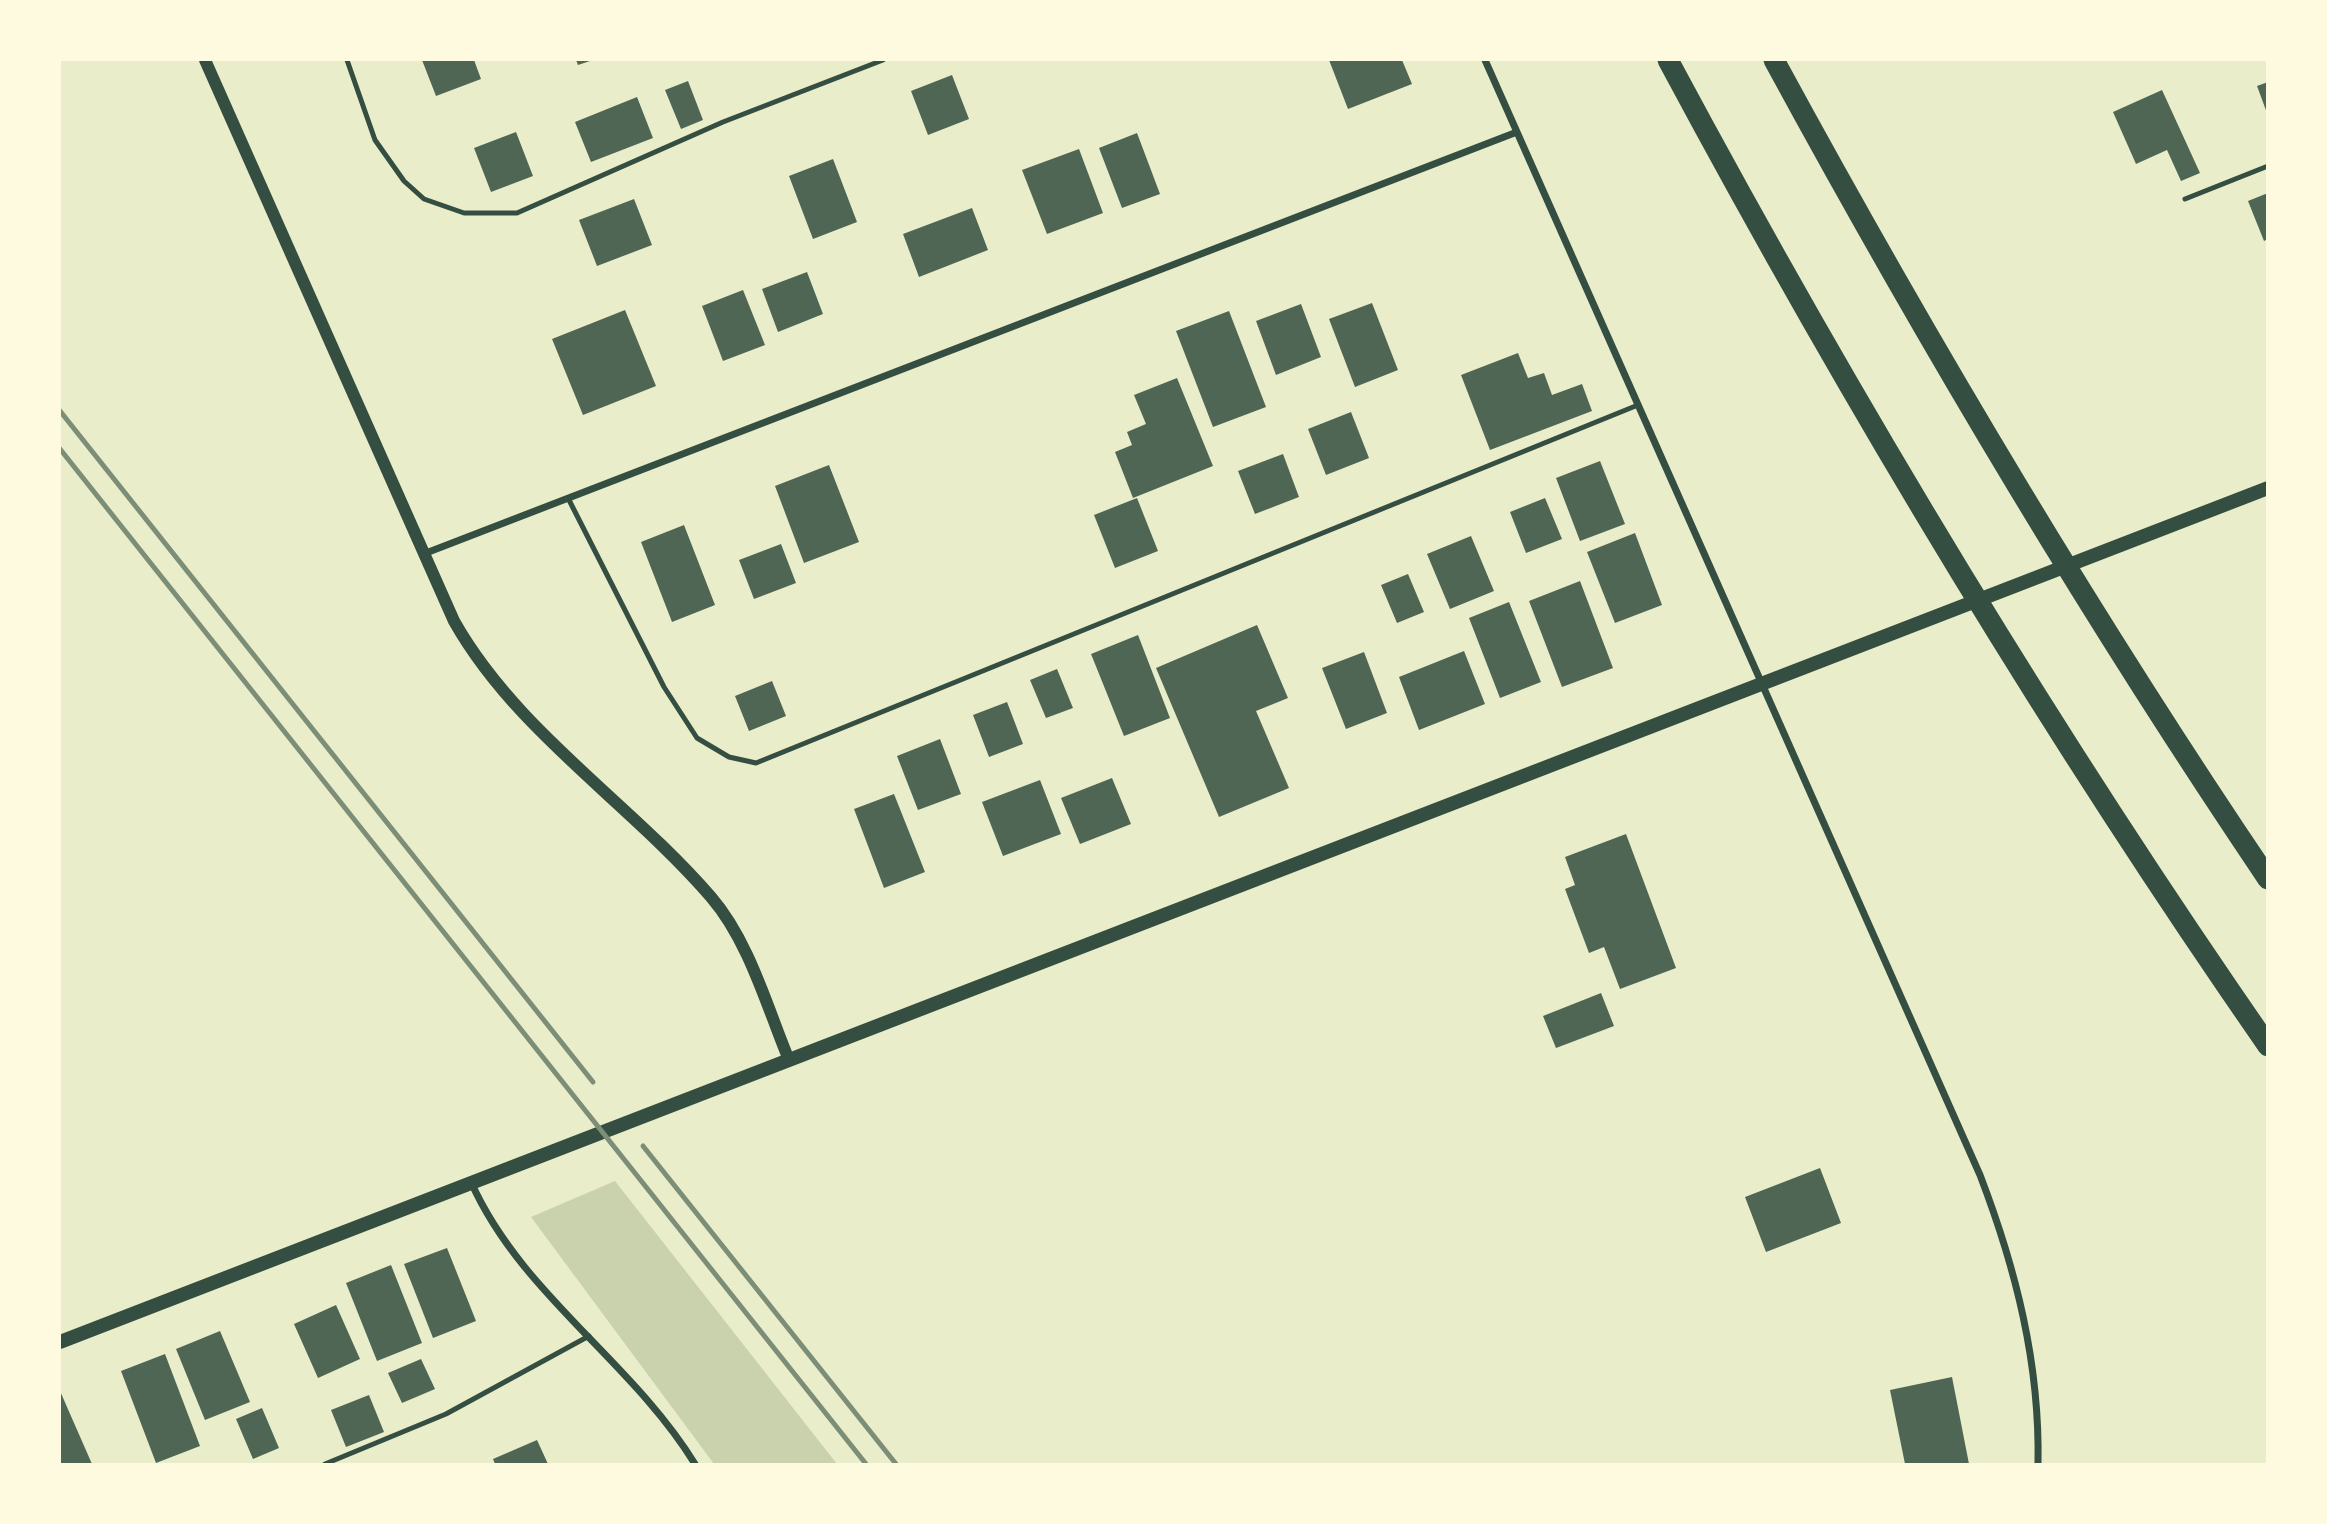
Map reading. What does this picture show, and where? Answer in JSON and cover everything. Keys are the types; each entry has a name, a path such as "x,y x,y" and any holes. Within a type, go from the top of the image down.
{"highway":[{"path":"1668,60 1757,225 1913,493 2167,899 2267,1046"},
{"path":"1774,60 1871,238 2001,459 2119,653 2267,879"}],"main road":[{"path":"60,1342 2267,488"}],"street":[{"path":"205,60 454,621 473,655 490,676 712,898 745,954 789,1060"},
{"path":"1485,60 1980,1175 2006,1244 2025,1320 2035,1388 2038,1465"},
{"path":"426,553 1517,132"},
{"path":"471,1182 514,1258 655,1406 695,1465"}],"lane":[{"path":"347,60 375,139 404,181 424,199 464,213 517,212 723,122 883,60"},
{"path":"2185,199 2267,166"},
{"path":"568,498 664,687 697,738 729,757 756,763 1637,405"},
{"path":"325,1465 446,1414 589,1336"}],"green space":[{"path":"615,1181 837,1464 714,1464 531,1217"}],"building":[{"path":"422,60 474,60 481,79 436,96"},
{"path":"576,60 593,60 578,65"},
{"path":"1329,60 1402,60 1412,84 1348,109"},
{"path":"952,75 969,119 928,135 911,91"},
{"path":"688,81 703,120 681,129 665,90"},
{"path":"2268,82 2268,113 2267,113 2257,86"},
{"path":"2162,90 2200,173 2181,181 2167,150 2136,164 2113,112"},
{"path":"637,97 653,138 591,162 575,122"},
{"path":"516,132 533,176 491,192 474,148"},
{"path":"1137,133 1160,194 1122,208 1099,148"},
{"path":"1079,149 1103,213 1047,234 1022,170"},
{"path":"833,159 857,222 813,239 789,176"},
{"path":"2268,193 2268,239 2264,241 2248,201"},
{"path":"634,199 652,245 597,266 579,220"},
{"path":"972,208 988,250 919,277 903,234"},
{"path":"807,272 823,314 778,332 762,289"},
{"path":"743,290 765,345 723,361 702,306"},
{"path":"1372,303 1398,370 1355,387 1329,319"},
{"path":"1301,304 1321,357 1276,375 1256,321"},
{"path":"625,310 656,386 583,415 552,339"},
{"path":"1229,311 1266,407 1213,427 1176,331"},
{"path":"1518,353 1528,378 1544,373 1552,395 1582,384 1592,411 1490,450 1461,375"},
{"path":"1177,378 1213,466 1133,498 1115,452 1132,445 1127,432 1146,424 1134,395"},
{"path":"1351,412 1369,458 1326,475 1308,429"},
{"path":"1283,454 1299,497 1255,514 1238,471"},
{"path":"1600,461 1625,524 1580,541 1556,478"},
{"path":"829,465 859,542 804,563 775,486"},
{"path":"1137,498 1158,551 1115,568 1094,515"},
{"path":"1545,498 1562,539 1526,553 1510,512"},
{"path":"684,525 715,605 672,622 641,542"},
{"path":"1635,533 1662,605 1615,623 1587,552"},
{"path":"1471,536 1494,591 1450,609 1427,554"},
{"path":"781,544 796,583 754,599 739,560"},
{"path":"1408,574 1424,612 1397,623 1381,585"},
{"path":"1580,581 1613,668 1562,687 1529,601"},
{"path":"1509,602 1541,682 1500,698 1469,618"},
{"path":"1257,625 1288,698 1256,711 1289,788 1219,817 1156,668"},
{"path":"1138,635 1170,718 1124,736 1091,654"},
{"path":"1464,651 1485,704 1419,730 1399,677"},
{"path":"1364,652 1387,713 1346,729 1322,668"},
{"path":"1057,669 1073,708 1046,718 1030,680"},
{"path":"772,681 786,716 749,731 735,696"},
{"path":"1007,702 1023,744 989,757 973,715"},
{"path":"940,739 961,794 918,810 897,756"},
{"path":"1112,778 1131,824 1080,844 1061,798"},
{"path":"1040,780 1061,834 1003,856 982,802"},
{"path":"894,794 925,872 884,888 854,809"},
{"path":"1626,834 1676,968 1620,989 1604,947 1589,953 1565,889 1575,885 1565,857"},
{"path":"1601,993 1614,1026 1556,1048 1543,1016"},
{"path":"1820,1168 1841,1223 1766,1252 1745,1197"},
{"path":"447,1248 476,1321 433,1338 404,1264"},
{"path":"391,1265 422,1343 377,1361 346,1283"},
{"path":"336,1305 360,1359 318,1378 294,1324"},
{"path":"220,1331 250,1402 205,1420 176,1349"},
{"path":"165,1354 200,1446 156,1463 121,1371"},
{"path":"421,1359 435,1389 402,1403 388,1373"},
{"path":"1952,1377 1969,1464 1905,1464 1890,1390"},
{"path":"60,1391 92,1464 60,1464"},
{"path":"369,1395 384,1432 346,1447 331,1410"},
{"path":"262,1408 279,1448 253,1459 236,1419"},
{"path":"537,1440 548,1464 495,1464 493,1459"}],"railway":[{"path":"60,411 593,1082"},
{"path":"60,449 866,1464"},
{"path":"643,1146 896,1464"}]}
